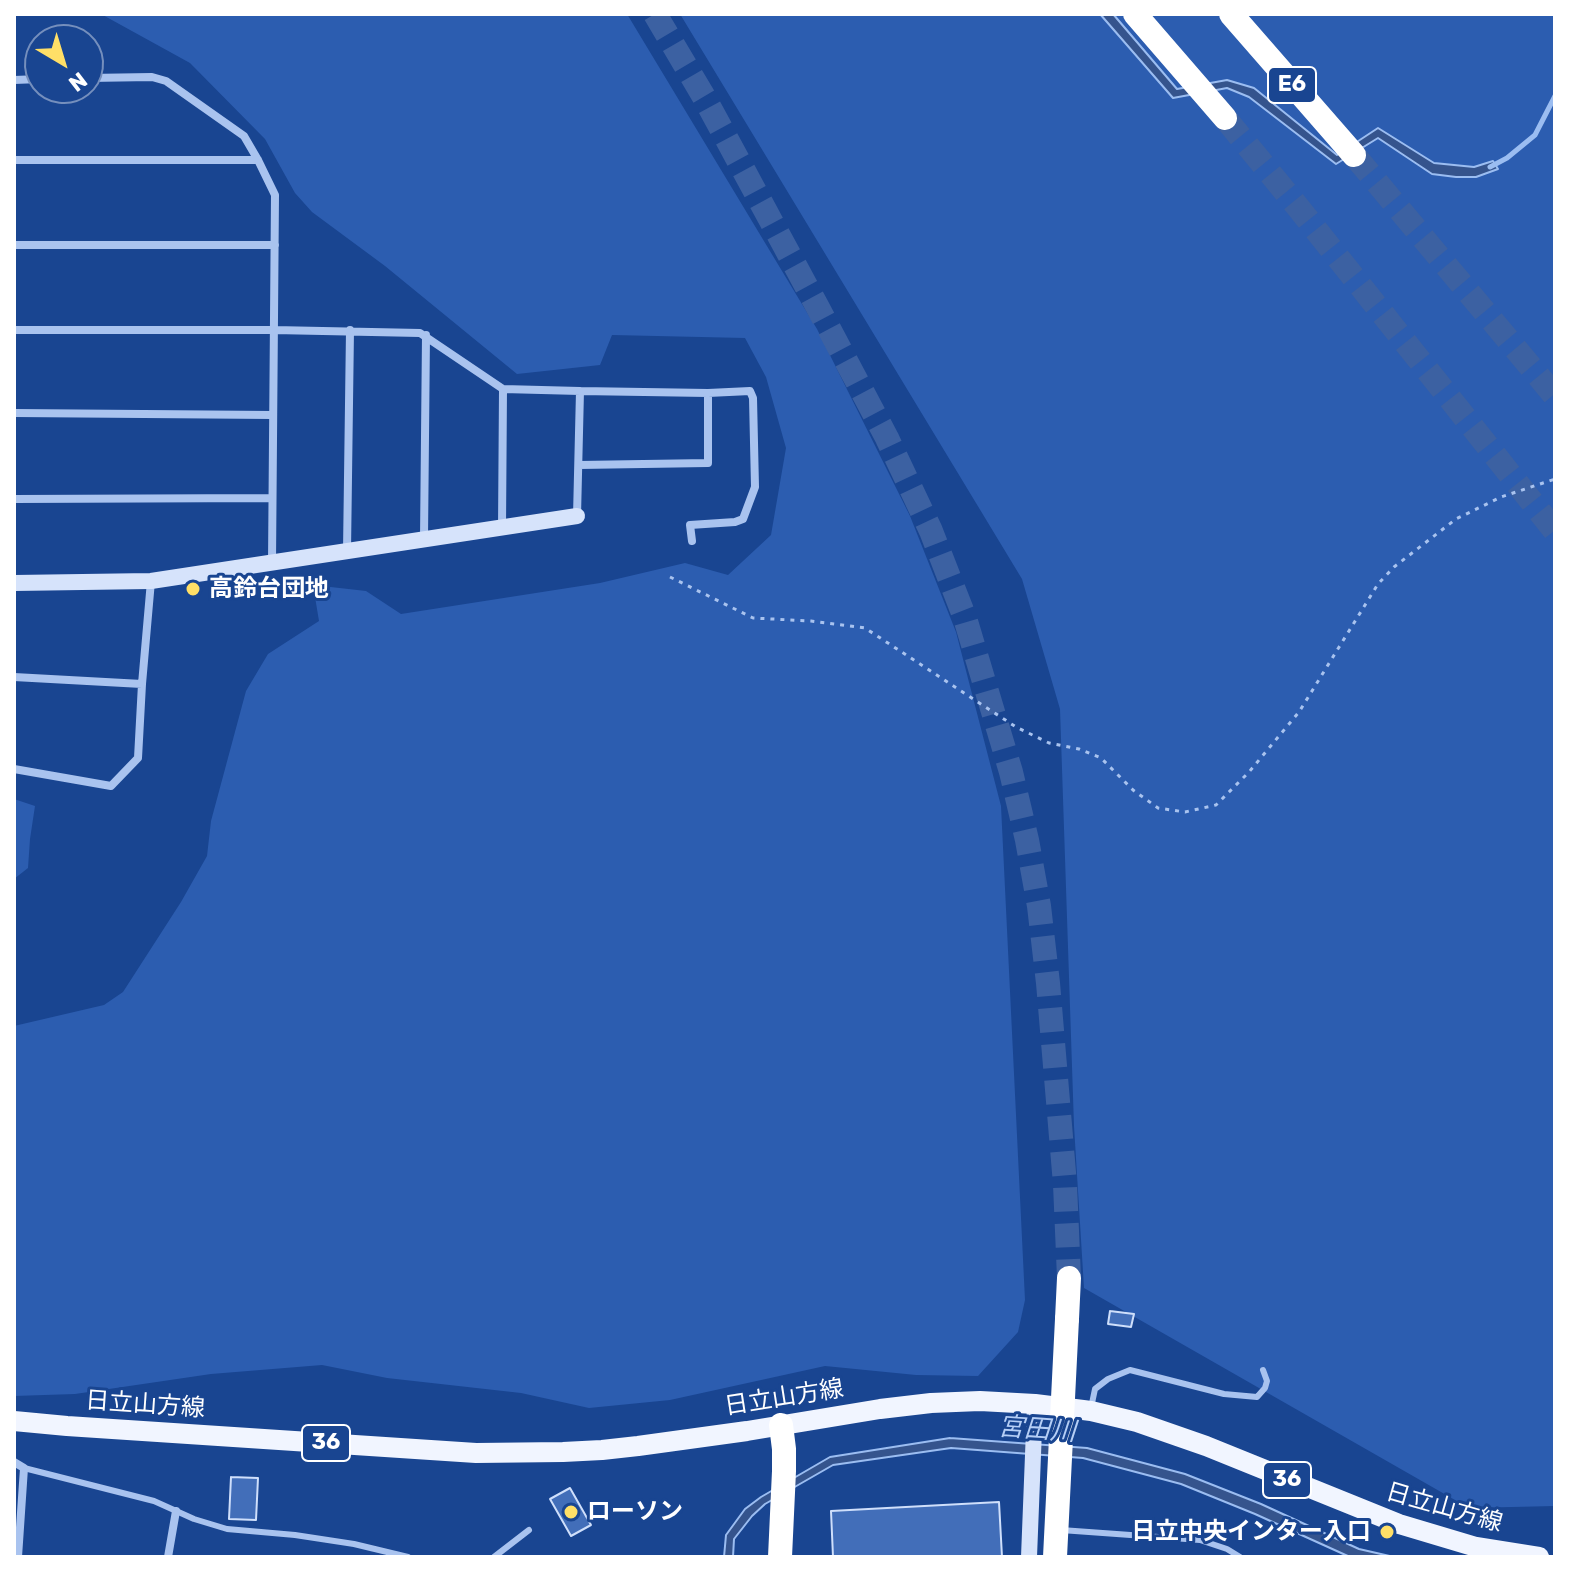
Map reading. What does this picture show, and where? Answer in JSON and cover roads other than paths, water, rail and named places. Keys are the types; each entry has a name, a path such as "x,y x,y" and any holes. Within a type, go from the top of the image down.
{"highway":[{"path":"1135,14 1225,118"},
{"name":"E6","path":"1231,14 1354,155"},
{"path":"1055,1557 1069,1278"},
{"path":"780,1557 784,1457 781,1425"}],"main road":[{"name":"日立山方線","path":"14,1421 476,1453 602,1450 931,1403 980,1401 1035,1404 1091,1411 1137,1422 1399,1524 1476,1547 1539,1557"}],"street":[{"path":"104,78 152,77 166,81 244,136 275,195 272,562"},
{"path":"14,160 258,160"},
{"path":"14,245 275,245"},
{"path":"14,330 350,330 420,333 503,389 750,391 753,398 755,487 743,519 690,525 692,541"},
{"path":"347,551 350,330"},
{"path":"424,538 426,335"},
{"path":"502,528 503,389"},
{"path":"14,583 151,581 577,516 580,391"},
{"path":"579,465 708,463 708,393"},
{"path":"14,413 273,415"},
{"path":"14,499 272,498"},
{"path":"14,769 111,786 138,758 151,581"},
{"path":"14,677 142,684"},
{"path":"1029,1557 1034,1527 1032,1475 1035,1404"},
{"path":"14,1462 24,1468 18,1557"},
{"path":"168,1557 176,1511"}],"lane":[{"path":"1091,1411 1095,1389 1108,1379 1130,1370 1224,1394 1257,1397 1267,1381 1263,1370"},
{"path":"24,1468 154,1501 194,1519 227,1529 354,1544 408,1557"},
{"path":"1055,1529 1200,1540 1240,1557"},
{"path":"494,1557 529,1530"}],"waterway":[{"path":"1490,167 1507,158 1535,135 1555,96"}],"tunnel":[{"path":"655,14 704,97 887,438 931,531 965,618 1011,772 1039,906 1065,1184 1069,1278"},
{"path":"1225,118 1555,531"},
{"path":"1354,155 1555,396"}],"place":[{"name":"高鈴台団地","path":"193,589"},
{"name":"ローソン","path":"571,1512"},
{"name":"日立中央インター入口","path":"1387,1532"}],"water label":[{"name":"宮田川","path":"1037,1430"}]}
